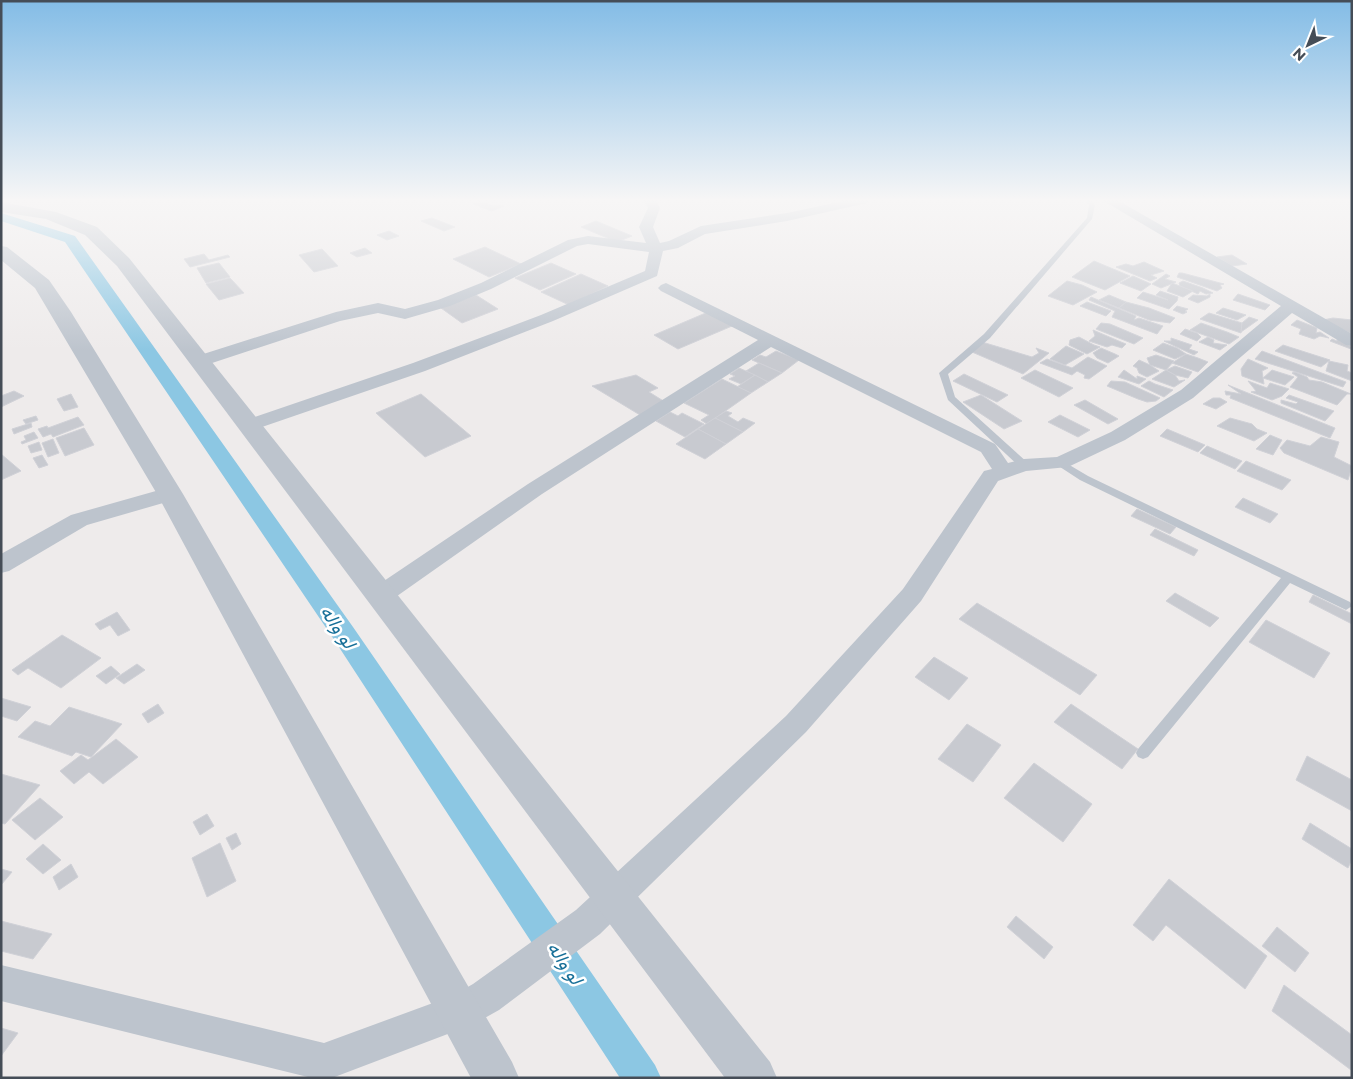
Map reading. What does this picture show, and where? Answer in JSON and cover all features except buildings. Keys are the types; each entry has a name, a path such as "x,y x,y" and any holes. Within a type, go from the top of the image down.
{"street":[{"path":"111,250 123,262 616,896 754,1078"},
{"path":"200,361 336,317 378,308 405,314 444,303 486,286 558,250"},
{"path":"250,425 419,367 547,318 652,273 655,250"},
{"path":"1195,250 1352,341"},
{"path":"1,251 20,264 42,284 61,312 170,494 473,1004 496,1078"},
{"path":"666,288 988,448 1014,468"},
{"path":"1,983 324,1062 473,1004 588,922 796,724 912,595 992,476 1014,468 1061,463 1118,436 1187,394 1291,306"},
{"path":"381,594 535,490 770,340"},
{"path":"1,565 79,520 170,494"}],"lane":[{"path":"1014,468 951,398 943,373 987,336 1062,250"},
{"path":"1061,463 1084,478 1346,605"},
{"path":"1143,752 1288,578"}],"waterway":[{"name":"لو واله","path":"78,250 344,634 642,1078"}]}
